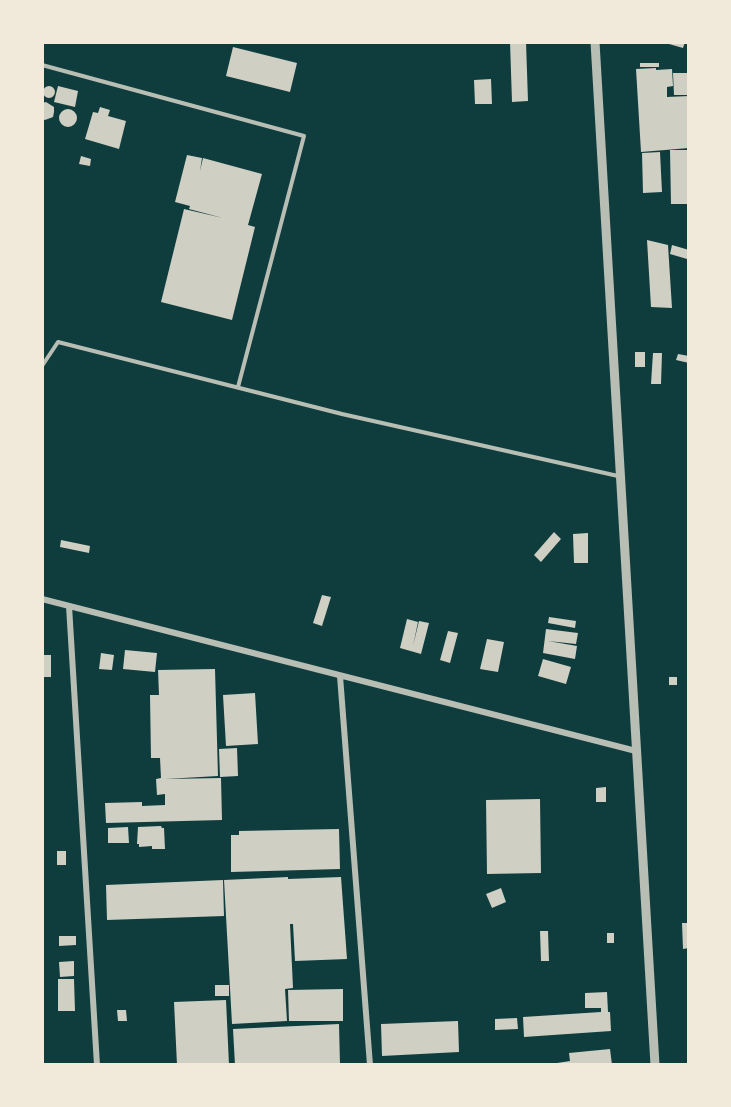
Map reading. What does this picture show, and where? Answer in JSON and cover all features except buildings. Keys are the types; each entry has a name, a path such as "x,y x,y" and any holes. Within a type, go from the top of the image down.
{"street":[{"path":"596,44 619,476 655,1065"},
{"path":"42,598 636,751"},
{"path":"69,606 97,1065"},
{"path":"340,676 370,1065"}],"lane":[{"path":"42,65 304,136 238,387"},
{"path":"42,366 58,342 354,416 619,476"}]}
